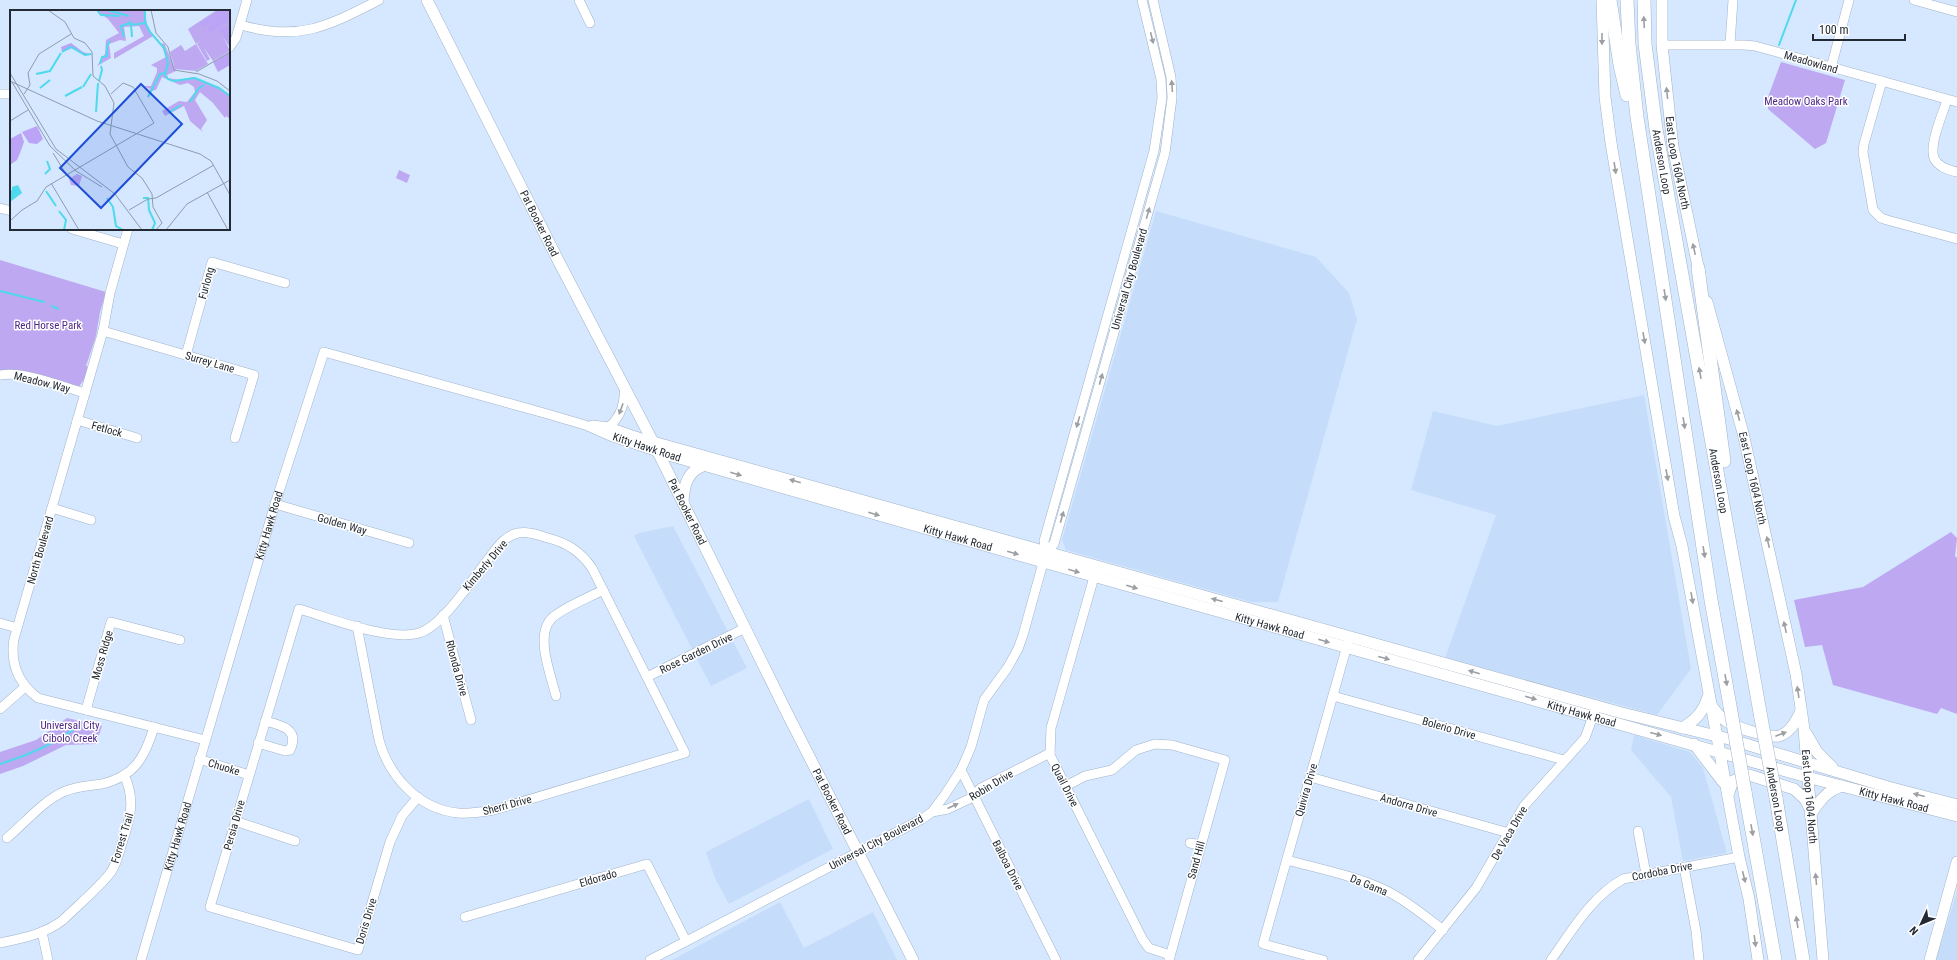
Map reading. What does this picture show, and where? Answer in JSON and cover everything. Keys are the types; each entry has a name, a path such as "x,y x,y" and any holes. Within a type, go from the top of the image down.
{"highway":[{"path":"1610,0 1620,65 1643,159"},
{"name":"Anderson Loop","path":"1627,0 1629,44 1643,159 1711,600 1775,960"},
{"name":"Anderson Loop","path":"1644,0 1645,44 1656,129 1776,798 1803,960"},
{"path":"1698,268 1751,659"}],"main road":[{"name":"Pat Booker Road","path":"427,0 656,447 745,628 913,960"},
{"path":"1602,0 1605,97 1611,143 1674,516 1688,581 1739,858 1749,899 1758,960"},
{"name":"East Loop 1604 North","path":"1662,0 1662,46 1673,147 1698,268 1743,433 1796,674 1804,729 1823,960"},
{"name":"Kitty Hawk Road","path":"656,447 705,465 773,480"},
{"name":"Kitty Hawk Road","path":"656,447 1096,572 1595,711 1694,744 1808,777 1956,813"},
{"path":"683,503 684,484 689,475 696,468 705,465"},
{"path":"1709,700 1726,722 1733,726 1773,736 1786,732 1791,728 1801,711"},
{"path":"1682,728 1694,721 1709,700"},
{"name":"Kitty Hawk Road","path":"1595,711 1716,736 1807,761 1956,813"},
{"path":"1804,729 1819,755 1837,771"},
{"path":"1694,744 1726,785"},
{"path":"1728,798 1733,781 1749,775 1794,789 1804,799 1810,812 1833,789 1842,786"},
{"path":"1930,960 1957,862"}],"street":[{"path":"230,47 234,44 241,25 247,0"},
{"path":"241,25 269,31 291,32 312,29 331,24 379,0"},
{"path":"579,0 590,23"},
{"name":"Universal City Boulevard","path":"1045,557 1044,541 1151,164 1160,120 1162,98 1156,55 1142,0"},
{"name":"Universal City Boulevard","path":"650,960 913,824 932,812 961,770 971,747 984,700 1008,667 1023,635 1045,557 1054,544 1161,167 1170,122 1172,98 1167,53 1153,0"},
{"path":"1730,44 1733,0"},
{"path":"1831,68 1849,0"},
{"path":"1914,0 1957,12"},
{"name":"Meadowland","path":"1662,46 1730,44 1754,46 1957,102"},
{"path":"1156,55 1167,53"},
{"path":"1882,81 1864,148 1873,210 1881,218 1957,239"},
{"path":"1947,100 1933,145 1934,158 1940,166 1957,172"},
{"path":"1151,164 1161,167"},
{"path":"0,208 10,212"},
{"path":"75,230 123,244"},
{"name":"North Boulevard","path":"128,230 110,293 103,331 17,628 12,650 13,660 15,671 25,687 38,698 205,740"},
{"name":"Furlong","path":"186,355 212,262 285,283"},
{"path":"1120,272 1130,275"},
{"path":"1107,320 1117,324"},
{"name":"Surrey Lane","path":"103,331 254,375 235,438"},
{"name":"Kitty Hawk Road","path":"141,960 199,759 276,504 324,352 585,425 610,436 656,447"},
{"name":"Meadow Way","path":"0,375 10,373 25,376 85,393"},
{"path":"609,427 620,414 624,406 625,387"},
{"path":"1086,393 1096,396"},
{"name":"Fetlock","path":"77,420 137,438"},
{"name":"Kitty Hawk Road","path":"585,425 609,427 656,447"},
{"path":"1065,468 1075,471"},
{"name":"Golden Way","path":"276,504 409,543"},
{"path":"52,508 91,520"},
{"name":"Kimberly Drive","path":"299,609 384,634 408,636 420,633 434,626 502,541 518,533 528,532 560,542 571,547 586,559 685,753"},
{"name":"Quail Drive","path":"1096,572 1051,728 1050,753 1143,940 1149,948 1169,957"},
{"path":"556,696 544,645 544,632 548,624 557,614 603,590"},
{"name":"Persia Drive","path":"210,907 299,609"},
{"name":"Rhonda Drive","path":"443,615 471,720"},
{"name":"Moss Ridge","path":"86,710 111,622 180,640"},
{"path":"0,623 17,628"},
{"name":"Sherri Drive","path":"357,626 382,749 394,774 418,797 447,812 475,813 494,810 685,753"},
{"name":"Rose Garden Drive","path":"647,677 745,628"},
{"name":"Quivira Drive","path":"1323,960 1263,944 1348,642"},
{"path":"0,709 25,687"},
{"name":"Bolerio Drive","path":"1334,696 1564,760"},
{"name":"De Vaca Drive","path":"1418,960 1476,888 1531,796 1585,738 1595,711"},
{"path":"258,743 285,751 290,750 293,744 290,730 284,725 265,721"},
{"path":"7,838 55,796 70,789 101,784 124,775 135,767 143,758 154,727"},
{"name":"Sand Hill","path":"1066,786 1085,776 1112,770 1136,750 1155,744 1172,745 1225,760 1169,957"},
{"name":"Robin Drive","path":"932,812 948,809 969,799 981,788 1050,753"},
{"name":"Chuoke","path":"199,759 249,775"},
{"name":"Balboa Drive","path":"961,770 972,795 1056,960"},
{"name":"Forrest Trail","path":"0,942 42,932 54,926 63,920 115,866 130,820 131,806 129,787 124,775"},
{"name":"Andorra Drive","path":"1310,777 1509,833"},
{"name":"Doris Drive","path":"210,907 358,950 390,842 402,816 418,797"},
{"path":"235,821 295,841"},
{"path":"1638,831 1646,874"},
{"path":"1190,843 1200,845"},
{"name":"Cordoba Drive","path":"1550,960 1599,896 1611,886 1623,879 1739,858"},
{"name":"Da Gama","path":"1287,860 1346,876 1387,891 1413,907 1442,930"},
{"name":"Eldorado","path":"465,918 647,864 686,941"},
{"path":"1684,867 1696,931 1699,960"},
{"path":"42,932 48,960"}],"shaded area":[{"path":"1156,211 1316,257 1349,293 1357,319 1278,602 1251,602 1066,550 1062,540"},
{"path":"1644,395 1691,669 1657,715 1445,658 1496,515 1411,490 1433,411 1497,426"},
{"path":"673,526 747,668 711,686 634,536 639,533"},
{"path":"1634,735 1690,752 1703,768 1727,853 1683,861 1671,797 1631,750"},
{"path":"809,799 833,849 729,904 715,878 706,852"},
{"path":"1957,891 1957,960 1936,960"},
{"path":"780,902 804,948 873,912 897,960 672,960"}],"green space":[{"name":"Meadow Oaks Park","path":"1781,62 1845,80 1826,143 1815,149 1768,109 1768,97"},
{"path":"399,170 410,175 407,183 396,178"},
{"name":"Red Horse Park","path":"0,260 106,292 100,312 96,336 86,366 92,368 78,388 0,373"},
{"path":"1951,532 1957,538 1955,556 1957,558 1957,714 1941,708 1937,714 1833,685 1822,645 1805,647 1794,600 1863,587"},
{"name":"Universal City Cibolo Creek","path":"67,718 102,726 96,744 66,745 23,766 0,774 0,752 36,740"}],"waterway":[{"path":"1779,45 1796,0"},
{"path":"0,291 44,302"},
{"path":"52,306 58,309"},
{"path":"0,764 52,743 78,725"}]}
